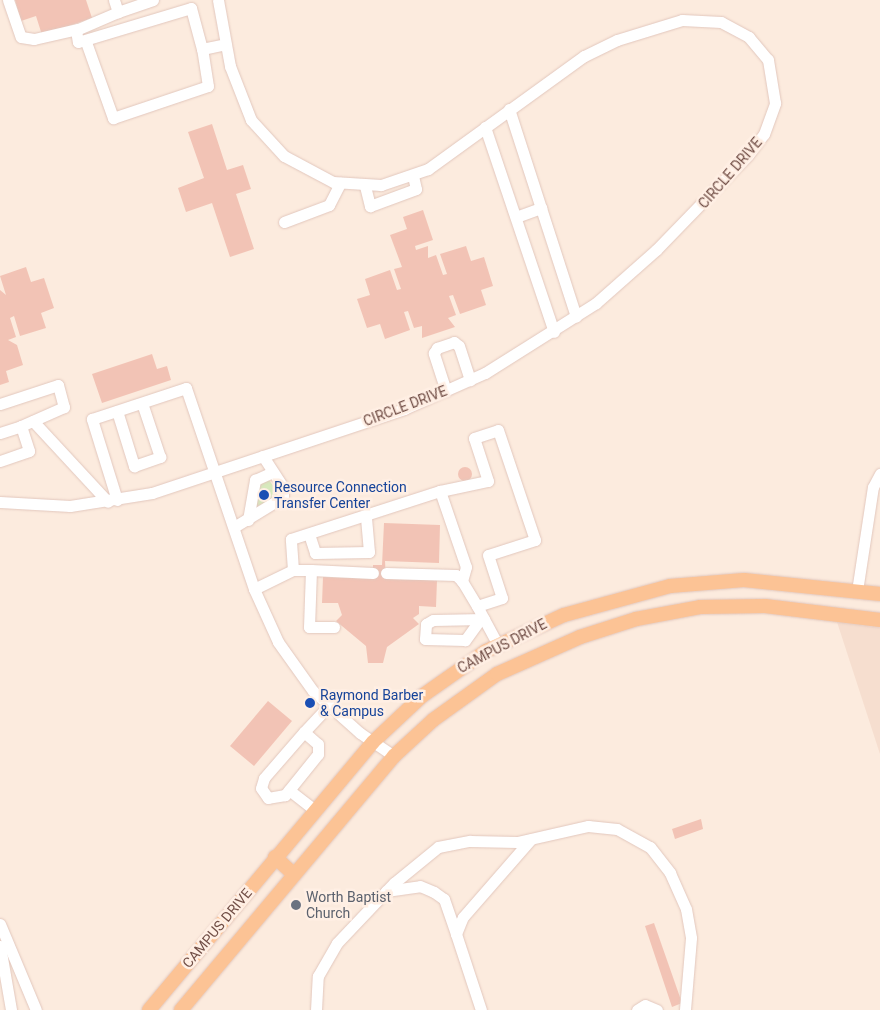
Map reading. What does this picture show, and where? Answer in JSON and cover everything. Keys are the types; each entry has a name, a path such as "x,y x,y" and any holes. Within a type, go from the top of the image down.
{"main road":[{"name":"CAMPUS DRIVE","path":"149,1010 373,742 444,678 498,645 564,615 670,586 744,580 880,594"},
{"name":"CAMPUS DRIVE","path":"181,1010 394,756 457,701 504,670 580,637 636,619 736,606 880,620"},
{"path":"276,857 294,875"}],"street":[{"path":"8,0 21,37 34,39 77,29 153,0"},
{"path":"114,0 118,12"},
{"name":"CIRCLE DRIVE","path":"0,502 36,506 113,501 215,472 263,456 446,391 470,380 554,332 650,256 748,155 770,121 773,75 758,47 738,30 721,22 682,20 617,40 584,56 414,176 366,186 340,183 304,170 268,142 239,95 224,44 218,0"},
{"path":"77,29 78,42 86,42 192,4 208,86 113,118 86,42"},
{"path":"202,49 224,44"},
{"path":"509,109 576,316"},
{"path":"485,127 554,332"},
{"path":"366,186 370,206 416,189 414,176"},
{"path":"284,222 329,205 340,183"},
{"path":"516,217 541,208"},
{"path":"446,391 434,354 437,348 454,342 458,346 470,380"},
{"path":"0,404 58,385 64,407 0,433"},
{"path":"113,501 92,419 186,388 254,589 278,642 328,706 373,742 394,756"},
{"path":"117,411 134,466 160,457 142,402"},
{"path":"32,420 113,501"},
{"path":"0,461 29,451 21,426"},
{"path":"293,570 291,539 440,491 488,481 474,438 498,430 535,540 488,556 502,598 477,606"},
{"path":"234,527 283,497 283,487 271,473 263,456"},
{"path":"248,520 256,480 271,473"},
{"path":"857,591 873,487 880,474"},
{"path":"440,491 466,567 462,580"},
{"path":"309,534 315,553 369,552 366,515"},
{"path":"254,589 293,570 373,573"},
{"path":"311,570 309,627 334,627"},
{"path":"386,573 456,575 462,580 477,606 482,620 498,645"},
{"path":"304,732 319,749 289,790 279,798 268,798 261,782 304,732 328,706"},
{"path":"289,790 316,811"},
{"path":"316,1010 318,976 332,951 386,891 438,847 531,839 588,826 617,829 650,847 670,872 686,908 691,938 685,1010"},
{"path":"456,934 463,917 531,839"},
{"path":"386,891 420,886 434,892 444,900 480,1010"},
{"path":"0,924 36,1010"},
{"path":"0,946 11,1010"},
{"path":"637,1010 645,1005 657,1010"}],"shaded area":[{"path":"837,622 880,628 880,754"}],"green space":[{"path":"269,480 279,494 255,508 260,483"}],"building":[{"path":"15,0 86,0 92,18 42,35 36,16 21,21"},
{"path":"212,124 227,170 243,165 251,189 236,194 254,249 230,257 212,203 186,212 178,188 204,178 188,132"},
{"path":"423,210 433,240 415,246 416,250 428,246 428,258 436,255 443,275 447,274 440,254 466,246 471,261 484,257 493,286 481,290 486,305 460,314 453,295 449,296 456,315 448,318 455,327 422,338 422,326 414,328 408,311 404,312 410,330 385,339 380,324 367,328 357,299 370,295 365,279 390,270 397,290 401,289 394,269 402,267 390,235 407,229 403,217"},
{"path":"26,267 31,282 44,278 54,308 41,313 46,328 20,336 14,316 10,318 16,337 8,340 17,345 23,365 6,371 9,382 0,385 0,290 6,295 0,276"},
{"path":"152,354 157,369 167,366 171,380 102,403 92,374"},
{"path":"465,467 470,469 472,474 470,479 465,481 460,479 458,474 460,469"},
{"path":"384,523 440,525 439,563 385,561 386,579 437,580 436,607 419,606 419,614 413,618 419,624 387,647 383,663 368,663 366,646 336,621 342,615 338,603 322,603 323,577 373,579 373,565 382,565"},
{"path":"268,701 292,721 254,766 230,746"},
{"path":"701,819 703,829 675,839 672,829"},
{"path":"654,923 682,1003 672,1007 645,926"}],"place":[{"name":"Resource Connection Transfer Center","path":"264,495"},
{"name":"Raymond Barber & Campus","path":"310,703"},
{"name":"Worth Baptist Church","path":"296,905"}]}
